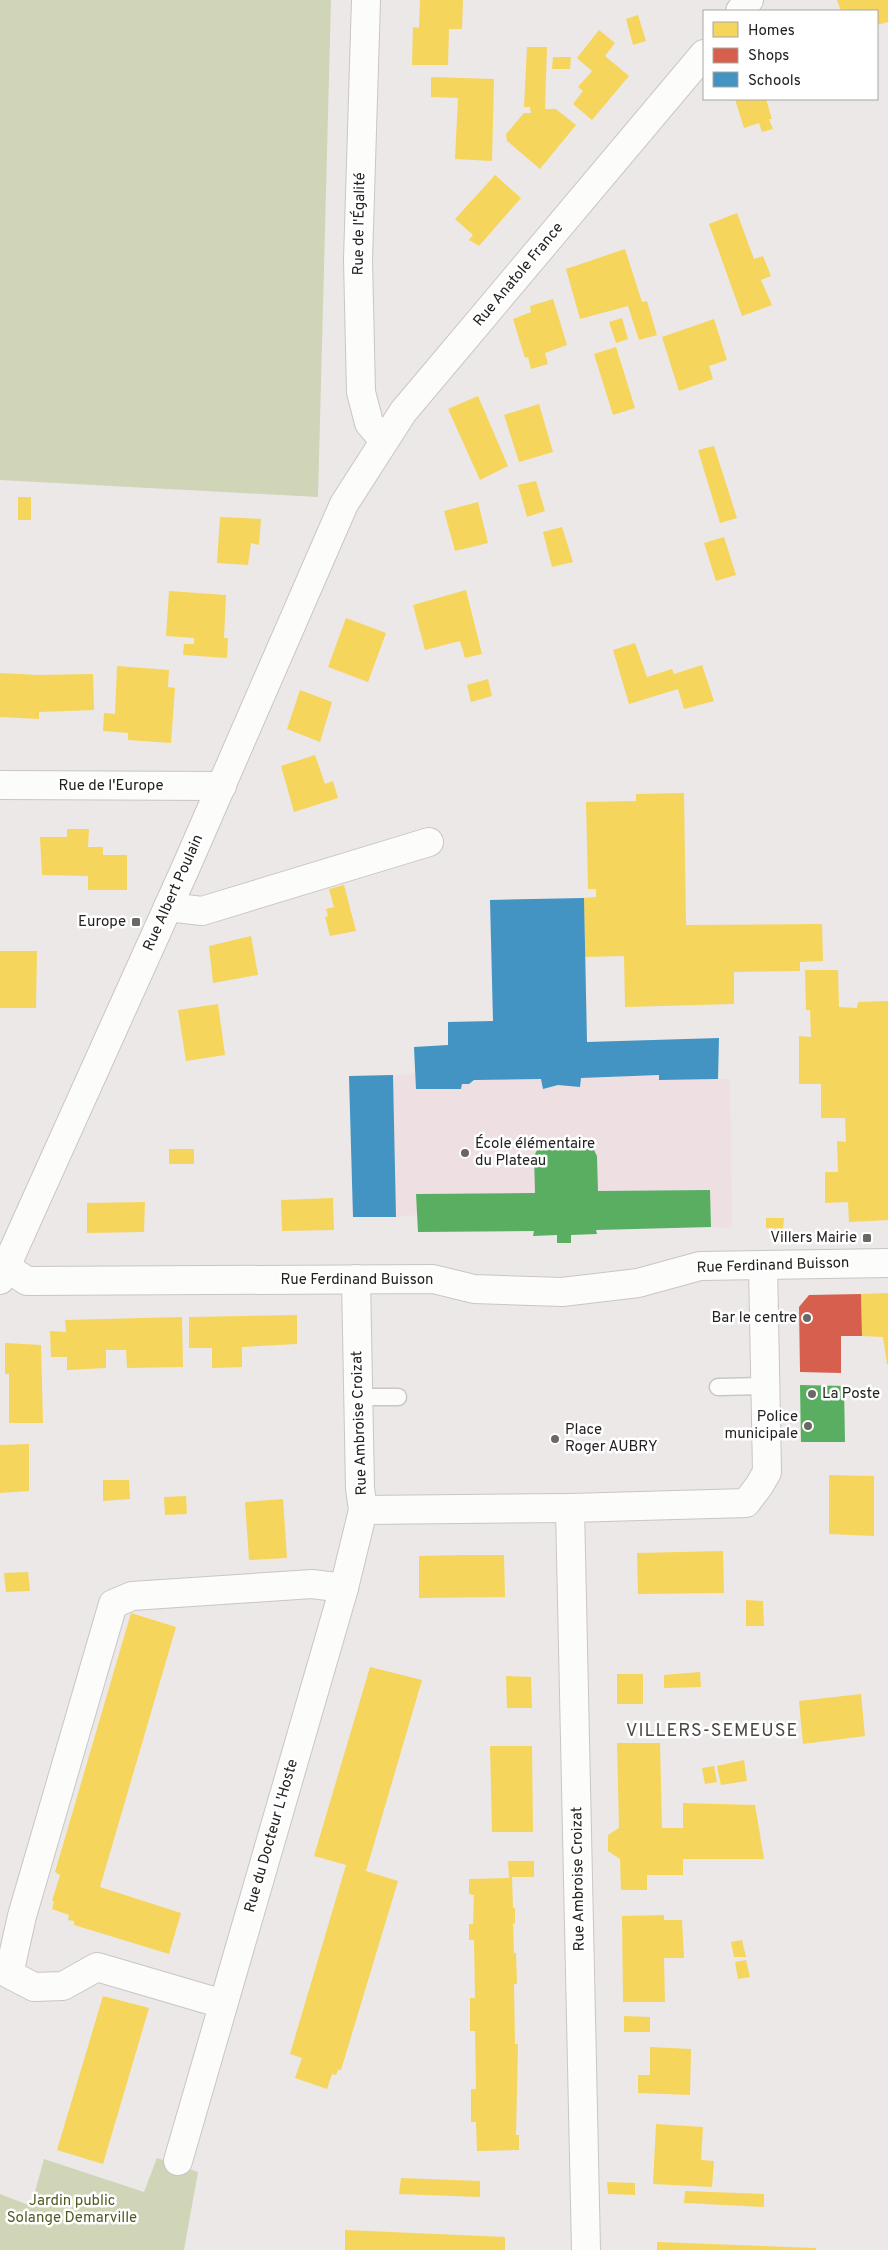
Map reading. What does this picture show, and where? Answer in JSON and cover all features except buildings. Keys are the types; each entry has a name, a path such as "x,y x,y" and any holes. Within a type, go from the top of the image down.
{"street":[{"name":"Rue de l'Égalité","path":"366,0 358,260 361,392 369,423 384,441"},
{"path":"741,10 749,0"},
{"name":"Rue Anatole France","path":"344,504 403,412 703,55"},
{"name":"Rue Albert Poulain","path":"3,1273 222,786 344,504"},
{"name":"Rue de l'Europe","path":"0,785 222,786"},
{"path":"168,907 202,911 429,842"},
{"name":"Rue Ferdinand Buisson","path":"3,1273 27,1281 433,1279 474,1289 562,1292 638,1283 700,1266 888,1264"},
{"name":"Rue Ambroise Croizat","path":"356,1279 360,1488 363,1510 570,1508 746,1503 767,1472 763,1265"},
{"name":"Rue Ambroise Croizat","path":"570,1508 586,2250"},
{"name":"Rue du Docteur L'Hoste","path":"178,2161 344,1588 363,1510"},
{"path":"223,2004 97,1967 63,1986 34,1987 9,1974 22,1916 113,1604 132,1596 312,1584 344,1588"}],"lane":[{"path":"718,1387 765,1386"},
{"path":"358,1397 398,1397"}],"shaded area":[{"name":"École élémentaire du Plateau","path":"416,1074 417,1089 461,1089 462,1084 469,1084 474,1080 541,1079 543,1089 558,1085 580,1087 581,1078 659,1075 660,1080 730,1079 732,1228 711,1227 710,1190 598,1191 597,1156 592,1146 579,1139 548,1142 537,1150 534,1156 535,1193 417,1194 417,1215 396,1217 393,1075"}],"green space":[{"path":"0,0 331,0 318,497 0,480"},
{"name":"Jardin public Solange Demarville","path":"157,2158 198,2172 184,2250 0,2250 0,2194 31,2206 44,2159 144,2192"}],"place":[{"name":"Europe","path":"136,922"},
{"name":"École élémentaire du Plateau","path":"465,1153"},
{"name":"Villers Mairie","path":"867,1238"},
{"name":"Bar le centre","path":"807,1318"},
{"name":"La Poste","path":"812,1394"},
{"name":"Police municipale","path":"808,1426"},
{"name":"Place Roger AUBRY","path":"555,1439"}],"district":[{"name":"VILLERS-SEMEUSE","path":"712,1731"}]}
